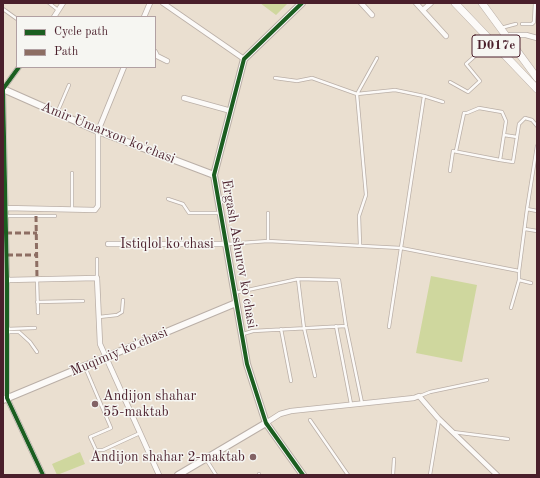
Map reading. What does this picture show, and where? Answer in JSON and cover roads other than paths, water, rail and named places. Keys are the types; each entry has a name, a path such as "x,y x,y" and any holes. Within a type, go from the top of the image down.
{"main road":[{"name":"D017e","path":"456,3 537,89"},
{"name":"D017e","path":"482,3 537,78"}],"street":[{"path":"55,16 63,3"},
{"path":"144,16 150,3"},
{"path":"163,3 244,59 302,3"},
{"path":"361,3 372,15"},
{"path":"416,3 446,36"},
{"path":"423,10 432,3"},
{"path":"507,37 510,35 526,35 537,38"},
{"path":"156,54 167,61"},
{"name":"Ergash Ashurov ko'chasi","path":"244,59 214,176 247,364 266,423 303,475"},
{"path":"18,68 3,89 4,191 6,208 5,273 7,280 5,399 42,475"},
{"path":"6,208 95,210 98,206 98,131 124,68"},
{"name":"Amir Umarxon ko'chasi","path":"3,89 98,131 214,176"},
{"path":"184,98 231,112"},
{"name":"Istiqlol ko'chasi","path":"108,244 226,244"},
{"path":"7,280 97,278 100,344 159,475"},
{"name":"Muqimiy ko'chasi","path":"5,399 236,303"},
{"path":"178,475 280,414 291,411 414,398 419,396 439,419 497,475"}],"lane":[{"path":"49,3 58,10"},
{"path":"522,24 532,24 534,22 535,3"},
{"path":"3,9 16,18"},
{"path":"501,29 512,24 516,24"},
{"path":"450,82 468,92 480,81 466,64 492,41"},
{"path":"360,245 359,216 366,195 357,94 377,58"},
{"path":"275,78 297,81 312,78 357,94 395,90 424,96 442,102"},
{"path":"57,113 69,85"},
{"path":"389,327 424,96"},
{"path":"450,171 453,151 456,151 464,113 479,108 502,112 506,122 500,160"},
{"path":"456,151 513,162 519,124 525,118 532,120 537,126"},
{"path":"504,135 517,137"},
{"path":"511,308 519,280 518,271 537,146"},
{"path":"72,173 72,210"},
{"path":"168,200 183,204 189,213 220,213"},
{"path":"527,209 537,211"},
{"path":"268,213 268,241"},
{"path":"6,216 55,216"},
{"path":"524,228 537,230"},
{"path":"226,244 268,241 401,248 518,271"},
{"path":"97,259 97,278"},
{"path":"37,279 38,313"},
{"path":"234,293 298,279 339,280 346,326 362,403"},
{"path":"298,279 304,328 315,376"},
{"path":"519,280 531,282"},
{"path":"99,317 117,316 122,312 123,300"},
{"path":"37,302 83,301"},
{"path":"336,326 351,404"},
{"path":"242,335 253,331 346,326"},
{"path":"7,330 35,328"},
{"path":"281,329 291,381"},
{"path":"7,330 19,332 30,342 37,352"},
{"path":"84,367 111,428 90,437 96,450 103,450 140,433"},
{"path":"419,396 430,392 487,380"},
{"path":"430,475 439,419"},
{"path":"310,420 348,475"},
{"path":"452,432 508,439"},
{"path":"206,459 216,475"},
{"path":"393,475 394,460"}],"place":[{"name":"Andijon shahar 55-maktab","path":"95,404"},
{"name":"Andijon shahar 2-maktab","path":"253,457"}]}
